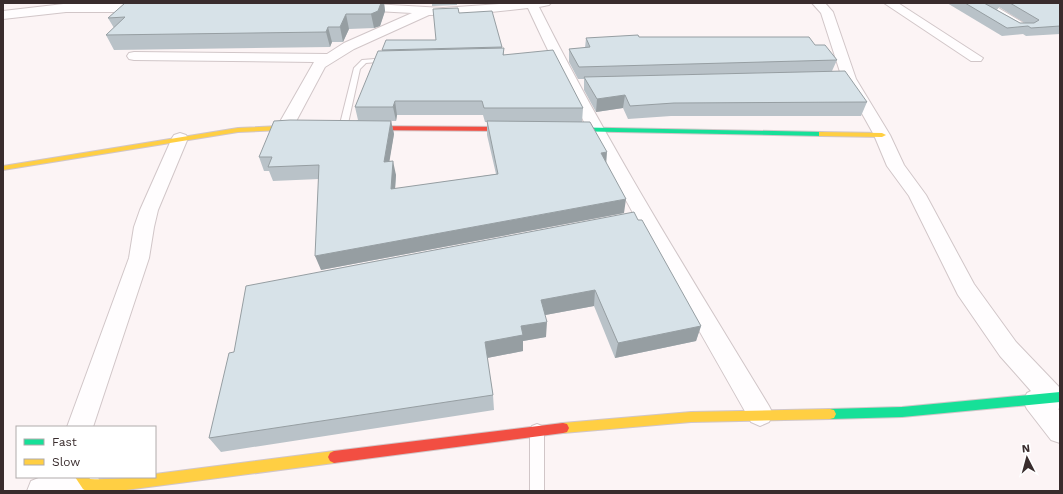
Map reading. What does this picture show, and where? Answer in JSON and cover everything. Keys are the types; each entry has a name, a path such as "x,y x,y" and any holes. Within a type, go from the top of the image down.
{"street":[{"path":"66,8 84,3"},
{"path":"818,3 827,12 849,78 882,135 896,166 916,195 966,289 1008,349 1050,399 1060,431"},
{"path":"890,3 976,58"},
{"path":"348,6 379,5 427,11 454,11 536,4 555,57 581,85 595,129 760,414"},
{"path":"3,15 66,8 158,8"},
{"path":"285,127 320,65 349,46 427,11"},
{"path":"134,56 330,58"},
{"path":"819,80 849,78"},
{"path":"3,168 180,138 238,130 285,127 314,128"},
{"path":"339,128 524,129"},
{"path":"556,129 882,135"},
{"path":"80,426 138,258 149,210 180,138"},
{"path":"621,222 645,217"},
{"path":"41,491 84,481 108,486 537,430 691,417 760,414 902,412 1050,399"}],"lane":[{"path":"986,3 1029,28 1018,29 996,17"},
{"path":"339,128 357,68 364,61 398,59"},
{"path":"537,430 537,491"}],"building":[{"path":"125,3 381,3 378,11 371,14 346,14 340,27 328,27 326,32 106,35 125,17 108,18"},
{"path":"965,3 984,3 1020,23 1034,23 1039,20 1010,3 1060,3 1060,26 1031,28 1028,26 1007,28"},
{"path":"458,8 459,13 492,11 502,47 382,50 386,40 436,40 433,9"},
{"path":"638,35 639,37 809,37 815,45 825,45 837,60 579,67 569,49 590,47 586,38"},
{"path":"504,48 503,55 553,50 583,108 484,108 482,101 395,101 393,107 355,107 378,51"},
{"path":"845,71 867,102 674,103 630,106 625,95 597,99 584,77"},
{"path":"274,121 391,121 384,162 393,161 391,189 498,174 487,121 590,122 607,152 601,153 626,199 315,256 319,165 268,167 272,157 259,157"},
{"path":"634,212 638,220 642,220 701,326 618,343 595,290 541,300 547,322 521,326 523,335 485,342 493,395 209,438 229,353 234,352 246,286"}],"traffic: fast":[{"path":"565,129 822,134"},
{"path":"830,414 902,412 1060,397"}],"traffic: slow":[{"path":"3,168 238,130 301,127"},
{"path":"822,134 882,135"},
{"path":"563,428 691,417 830,414"},
{"path":"82,478 87,485 108,486 334,457"}],"traffic: jam":[{"path":"363,128 517,129"},
{"path":"334,457 563,428"}]}
